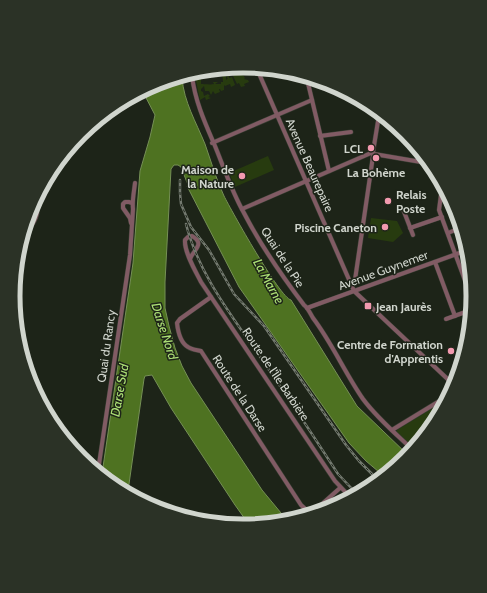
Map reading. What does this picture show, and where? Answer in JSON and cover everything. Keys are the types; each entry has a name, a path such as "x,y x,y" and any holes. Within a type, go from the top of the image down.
{"street":[{"name":"Avenue Beaurepaire","path":"259,73 353,288"},
{"name":"Quai de la Pie","path":"192,79 198,105 242,209 277,269 307,308 364,399 376,415 410,447"},
{"path":"308,83 329,171"},
{"path":"213,143 312,100"},
{"path":"379,118 353,288 450,381"},
{"path":"320,136 351,132"},
{"path":"242,209 329,171 373,154 423,163"},
{"name":"Quai du Rancy","path":"99,467 130,255 133,209 132,203 135,183"},
{"path":"441,193 439,208 467,282"},
{"name":"Quai du Rancy","path":"132,203 127,201 123,204 122,208 130,218 132,224"},
{"path":"32,224 38,209"},
{"path":"403,209 412,235"},
{"path":"410,228 442,217"},
{"path":"448,233 456,230"},
{"name":"Route de l'Île Barbière","path":"190,259 191,254 198,248 196,239 192,236 187,238 184,242 185,249 199,278 340,488 347,494"},
{"name":"Avenue Guynemer","path":"307,308 353,288 463,252"},
{"path":"435,262 455,316"},
{"name":"Route de la Darse","path":"211,297 180,319 177,324 178,332 188,348 201,351 301,504 308,510"},
{"path":"446,319 467,312"},
{"path":"392,430 442,399"},
{"path":"319,506 340,488"}],"shaded area":[{"path":"227,73 226,80 228,78 228,74 229,78 232,77 235,85 231,87 230,84 224,85 224,90 221,91 219,89 220,92 215,94 213,91 211,95 209,91 205,91 204,86 201,91 203,92 204,96 208,94 210,96 208,97 211,98 206,100 205,97 200,100 195,78 201,77 201,84 214,84 213,82 218,82 215,84 221,84 221,82 223,82 222,74"},
{"path":"242,73 245,78 244,79 248,80 249,82 244,84 245,86 241,87 239,83 237,84 232,74"},
{"path":"268,156 274,170 235,187 229,173"},
{"name":"Piscine Caneton","path":"371,218 397,221 403,233 393,242 368,238"},
{"path":"439,404 421,433 411,445 397,432 397,430"}],"water":[{"path":"182,82 188,104 205,144 221,190 256,252 285,296 291,300 357,406 405,452 380,474 349,443 239,287 187,186 188,185 181,167 178,165 174,165 171,169 165,282 165,308 175,348 191,383 262,490 284,516 246,520 171,408 152,375 145,376 144,379 128,488 103,470 133,263 140,171 155,115 145,96"}],"railway":[{"path":"180,180 181,204 191,227 209,250 234,294 264,326 346,445 375,477"},
{"path":"186,224 200,262 219,297 284,391 338,474 354,491"}],"place":[{"name":"LCL","path":"371,148"},
{"name":"La Bohème","path":"376,158"},
{"name":"Maison de la Nature","path":"242,176"},
{"name":"Relais Poste","path":"388,201"},
{"name":"Piscine Caneton","path":"385,227"},
{"name":"Jean Jaurès","path":"368,306"},
{"name":"Centre de Formation d'Apprentis","path":"451,351"}],"water label":[{"name":"La Marne","path":"269,281"},
{"name":"Darse Nord","path":"165,331"},
{"name":"Darse Sud","path":"119,390"}]}
